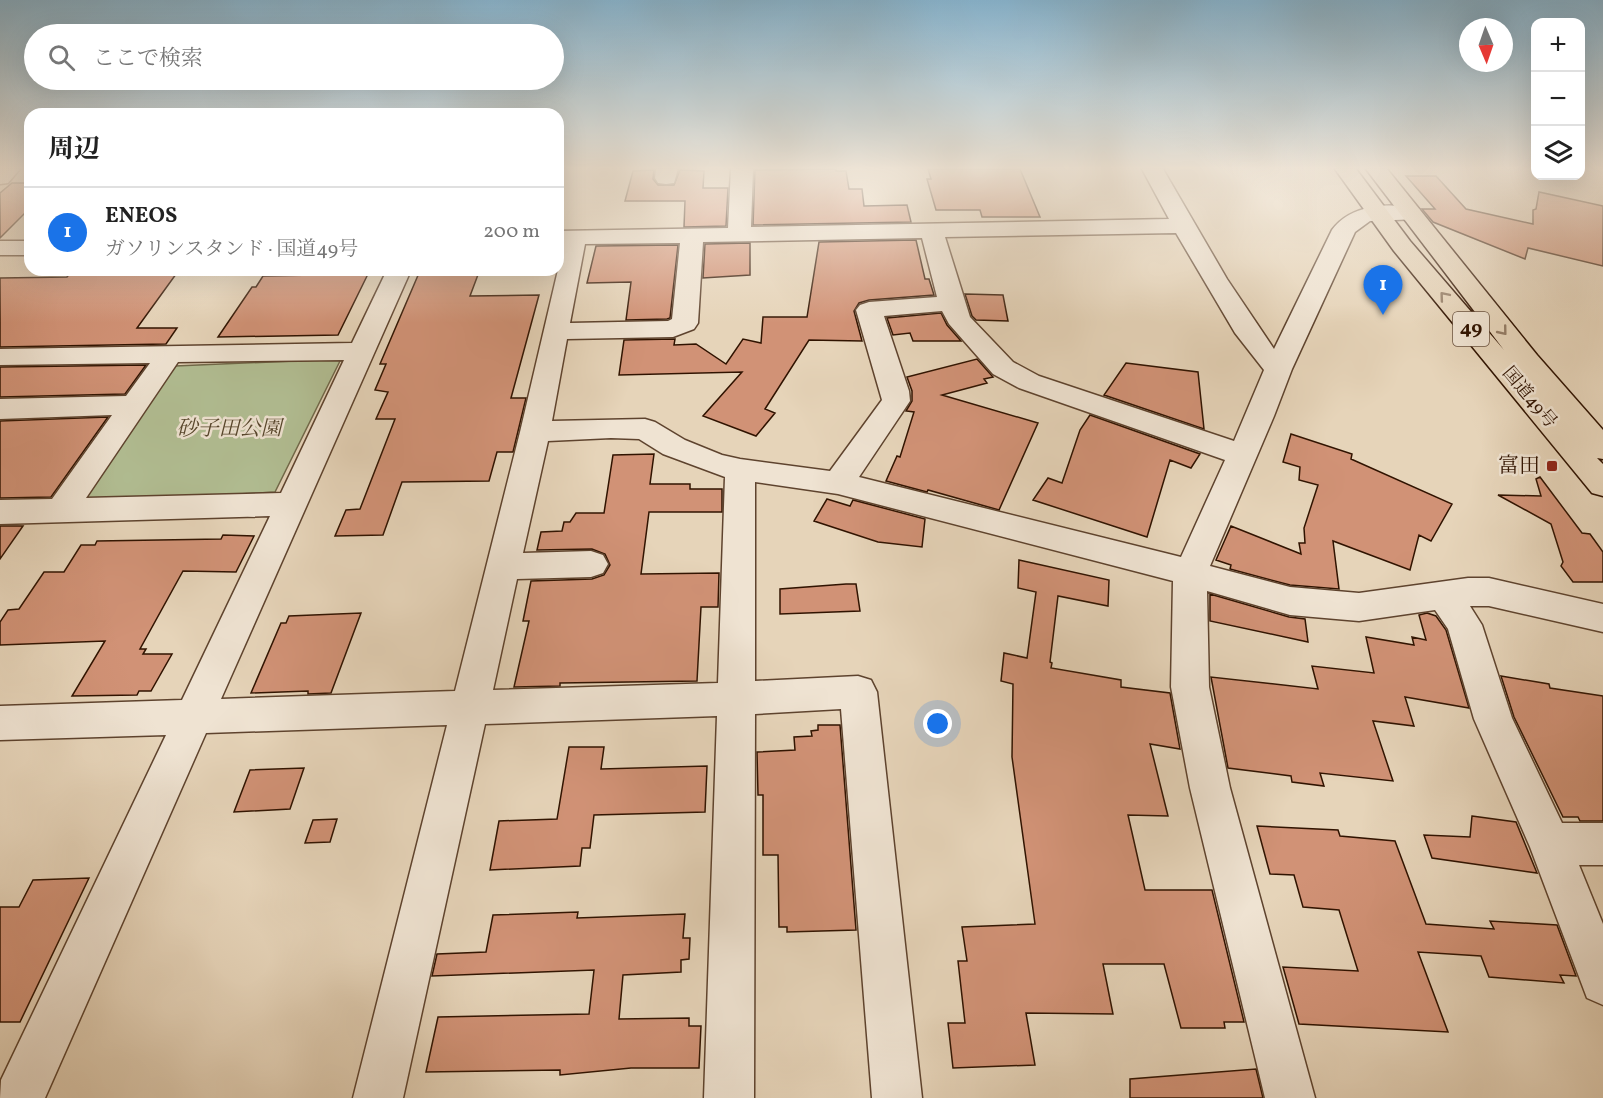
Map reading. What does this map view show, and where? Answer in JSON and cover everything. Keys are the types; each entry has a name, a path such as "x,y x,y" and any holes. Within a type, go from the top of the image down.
{"highway":[{"name":"国道49号","path":"1397,220 1410,255 1603,485"},
{"name":"国道49号","path":"1401,220 1527,360 1603,449"}],"street":[{"path":"739,233 740,220"},
{"path":"1180,220 1251,337 1278,369"},
{"path":"1290,1098 1210,788 1190,687 1190,573 1260,416 1278,369 1348,224 1353,220"},
{"path":"564,263 567,238 1183,226"},
{"path":"931,230 952,303 965,328 1003,368 1016,376 1242,455"},
{"path":"556,331 673,328 685,323 692,234"},
{"path":"0,248 24,248"},
{"path":"19,1098 396,276"},
{"path":"378,1098 535,432 556,331 563,276"},
{"path":"838,483 896,401 895,391 869,310 952,303"},
{"path":"0,357 362,351"},
{"path":"60,511 170,354"},
{"path":"0,409 135,405"},
{"path":"535,432 611,428 645,429 674,447 714,463 740,470 838,483 1152,561 1290,601 1359,607 1468,592 1489,592 1603,618"},
{"path":"729,1098 740,470"},
{"path":"0,512 290,504"},
{"path":"504,566 591,564"},
{"path":"1444,596 1464,625 1493,719 1550,844 1603,982"},
{"path":"0,723 735,699 858,692 897,1098"},
{"path":"1550,844 1603,844"}],"green space":[{"name":"砂子田公園","path":"341,359 275,492 81,503 175,366"}],"building":[{"path":"0,220 18,220 0,238"},
{"path":"684,220 726,220 726,226 684,227"},
{"path":"753,220 911,222 753,225"},
{"path":"1432,220 1516,220 1533,224 1533,220 1603,220 1603,266 1528,248 1525,259"},
{"path":"916,240 925,279 929,279 934,295 869,300 859,303 854,311 862,341 809,340 765,409 775,413 756,436 703,416 742,372 619,375 624,340 675,339 674,345 696,344 726,364 743,339 761,343 763,317 807,317 819,242"},
{"path":"750,243 750,275 703,278 705,244"},
{"path":"678,245 670,318 626,320 631,282 587,283 596,246"},
{"path":"175,276 137,328 177,328 166,344 0,347 0,278"},
{"path":"263,276 367,276 338,335 218,337 252,287 256,287"},
{"path":"418,276 478,276 470,296 539,295 511,398 526,398 513,452 497,452 489,481 402,482 383,535 335,536 346,510 360,509 395,419 376,419 388,392 375,390 386,364 380,364"},
{"path":"965,294 1003,295 1008,321 976,320 972,316"},
{"path":"941,313 947,325 961,341 913,341 910,333 893,335 887,318"},
{"path":"977,359 993,377 984,379 987,383 942,395 1038,423 999,510 886,481 897,456 900,457 914,412 906,411 912,401 912,391 907,377"},
{"path":"1126,363 1198,372 1204,429 1104,395"},
{"path":"146,365 125,394 0,397 0,367"},
{"path":"1090,415 1200,454 1191,468 1170,460 1147,537 1033,500 1048,478 1062,483 1080,430"},
{"path":"108,417 51,497 0,498 0,421"},
{"path":"1291,434 1352,454 1351,459 1452,504 1431,541 1419,535 1410,570 1333,541 1339,589 1290,585 1230,569 1231,565 1216,560 1231,526 1301,554 1299,543 1305,543 1304,528 1318,485 1299,480 1300,467 1283,462"},
{"path":"654,454 650,484 690,484 690,489 722,489 722,512 649,512 641,574 719,573 718,607 701,607 697,681 560,683 560,686 514,687 529,621 523,621 531,581 592,579 604,575 610,565 605,554 592,549 537,550 541,532 562,531 564,522 570,522 576,513 604,513 613,455"},
{"path":"1540,477 1582,533 1590,534 1603,552 1603,582 1573,582 1561,566 1563,562 1551,524 1498,495 1541,496 1536,479"},
{"path":"827,499 850,506 853,500 925,519 922,547 878,542 814,521"},
{"path":"0,526 23,526 0,559"},
{"path":"223,535 254,536 236,572 183,571 140,649 146,649 143,654 172,654 151,691 139,691 137,695 72,696 105,641 0,645 0,622 8,610 19,609 44,572 64,572 81,545 95,545 97,541 221,539"},
{"path":"1019,560 1109,580 1108,606 1058,596 1051,668 1121,680 1121,687 1170,693 1180,749 1150,744 1168,816 1128,815 1145,890 1212,890 1244,1022 1224,1022 1225,1028 1181,1028 1164,964 1103,964 1113,1014 1026,1013 1035,1065 953,1068 948,1023 965,1023 958,961 967,961 962,927 1035,924 1012,757 1013,684 1001,681 1004,653 1027,658 1036,592 1018,588"},
{"path":"856,584 860,611 780,614 780,589"},
{"path":"1210,594 1289,617 1305,619 1308,642 1210,621"},
{"path":"361,613 331,693 308,694 308,691 251,693 281,623 286,623 289,616"},
{"path":"1427,613 1436,616 1446,630 1469,708 1405,697 1414,726 1373,721 1393,781 1320,773 1324,786 1292,782 1291,776 1228,768 1211,677 1318,689 1312,666 1374,673 1366,637 1414,645 1412,637 1426,640 1419,615"},
{"path":"1501,676 1549,684 1550,688 1603,696 1603,821 1580,821 1578,817 1563,817 1514,717"},
{"path":"818,725 840,725 856,930 787,932 787,927 779,927 778,855 763,855 763,795 758,795 757,752 795,750 794,737 812,736 811,731 818,730"},
{"path":"569,747 604,747 601,769 707,766 705,812 594,815 590,848 582,848 580,866 490,870 499,821 557,819"},
{"path":"304,768 290,809 234,812 250,770"},
{"path":"1472,816 1516,822 1537,873 1432,858 1424,835 1470,837"},
{"path":"337,819 330,842 305,843 313,820"},
{"path":"1257,826 1338,830 1340,836 1395,841 1426,924 1494,929 1490,921 1557,925 1576,976 1560,975 1564,983 1489,977 1481,956 1418,952 1448,1032 1299,1024 1283,967 1358,971 1339,910 1303,907 1294,875 1270,874"},
{"path":"89,878 20,1022 0,1022 0,907 19,907 33,880"},
{"path":"578,912 577,918 685,914 683,938 690,938 689,959 681,960 681,972 623,975 619,1019 689,1018 689,1026 701,1026 699,1068 631,1068 560,1075 560,1070 426,1072 438,1017 589,1014 594,970 432,976 437,954 486,952 493,915"},
{"path":"1256,1069 1263,1098 1130,1098 1130,1079"}],"place":[{"name":"ENEOS","path":"1383,315"},
{"name":"富田","path":"1552,466"}]}
